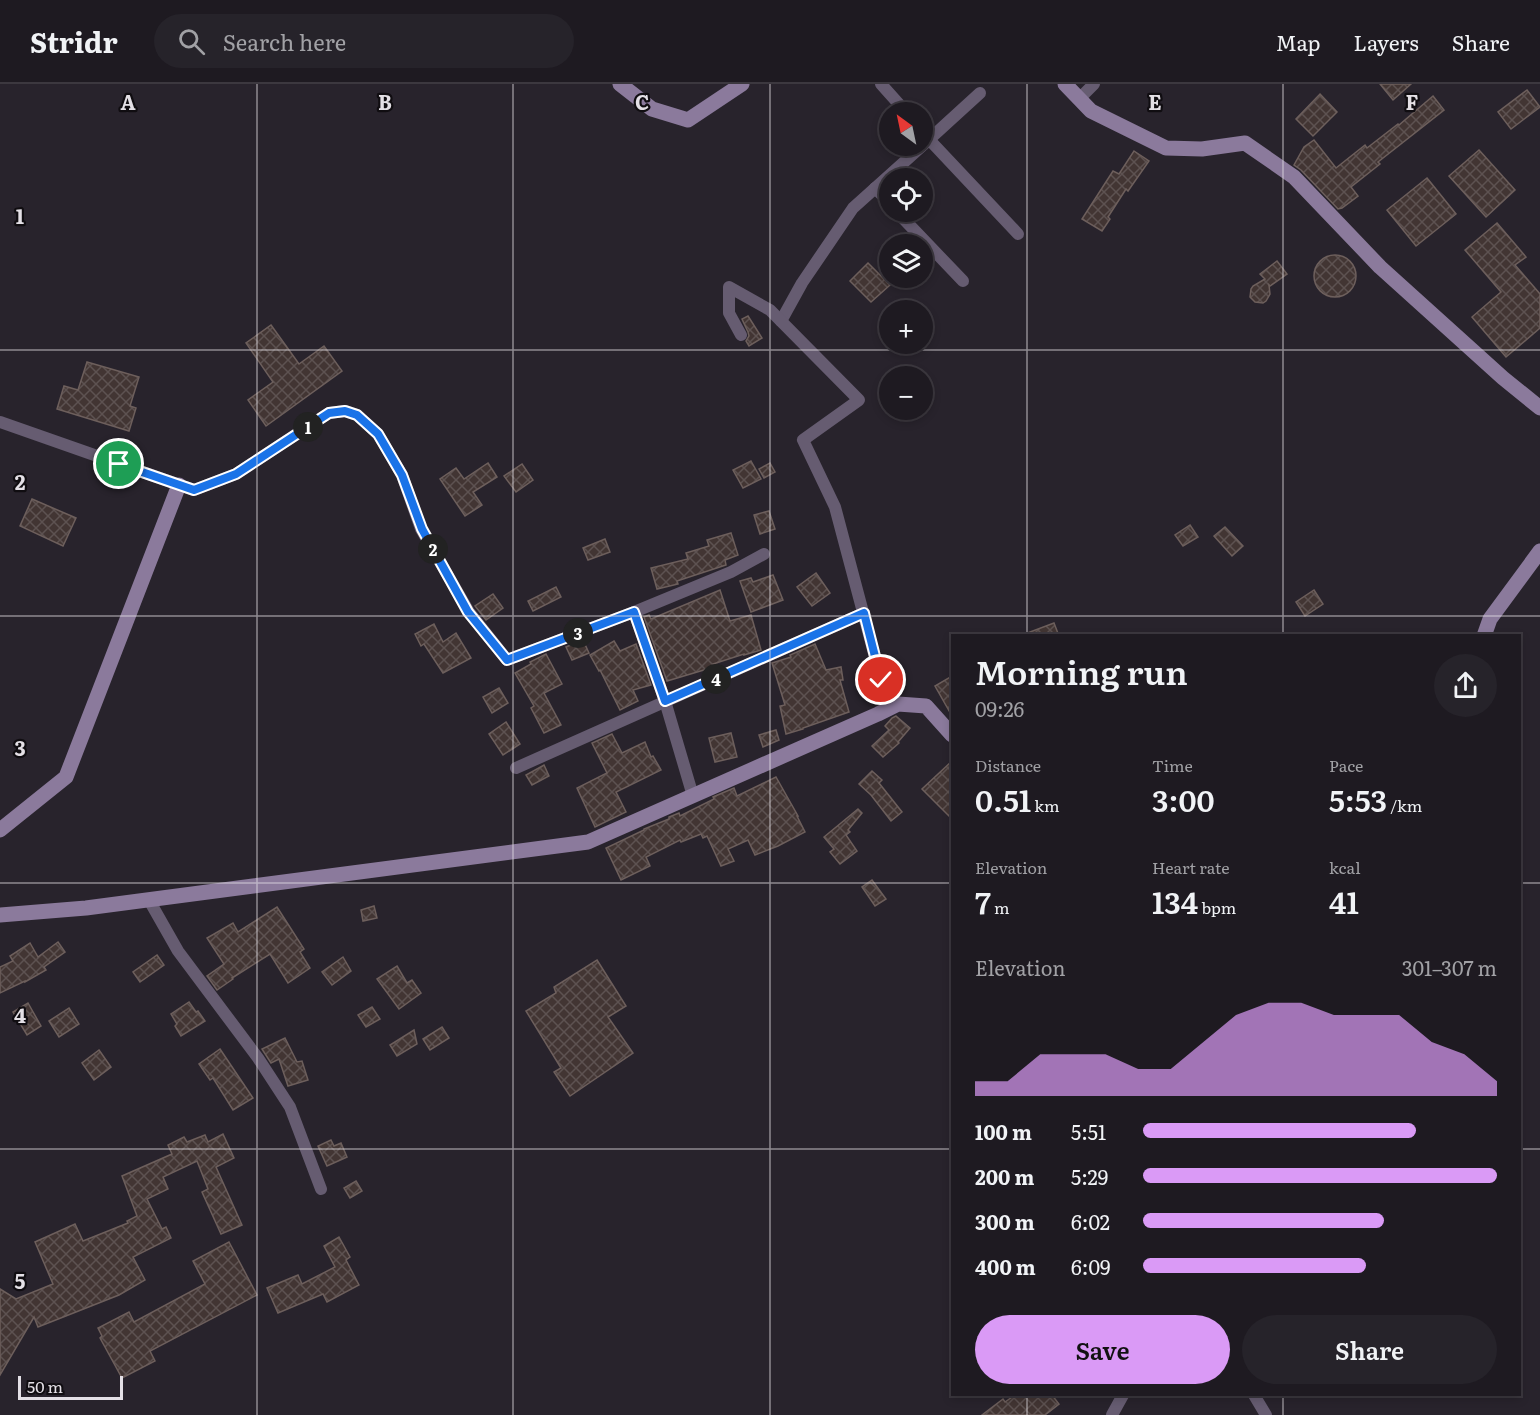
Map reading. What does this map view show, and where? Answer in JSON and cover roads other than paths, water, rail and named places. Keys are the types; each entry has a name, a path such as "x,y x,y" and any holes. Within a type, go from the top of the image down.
{"street":[{"path":"620,84 652,109 688,120 742,84"},
{"path":"881,84 897,102"},
{"path":"1065,84 1091,111 1166,148 1202,149 1245,143 1294,177 1380,267 1494,370 1540,408"},
{"path":"1079,99 1094,84"},
{"path":"933,133 980,93"},
{"path":"933,150 1018,234"},
{"path":"781,321 802,283 853,208 908,156"},
{"path":"875,188 879,192"},
{"path":"907,222 963,281"},
{"path":"741,335 729,313 729,287 770,310 859,400 803,440 835,507 881,680 898,704"},
{"path":"0,422 194,490 236,474 329,413 345,411 357,415 378,434 402,475 422,529 468,612 507,660 731,572 764,554"},
{"path":"0,830 66,777 179,484"},
{"path":"1485,634 1490,619 1540,551"},
{"path":"634,612 665,701 693,796"},
{"path":"516,768 864,613"},
{"path":"0,915 86,908 588,842 898,704 926,706 951,734"},
{"path":"149,900 178,951 258,1058 290,1107 321,1189"},
{"path":"1112,1415 1123,1396"},
{"path":"1255,1396 1266,1415"}]}
